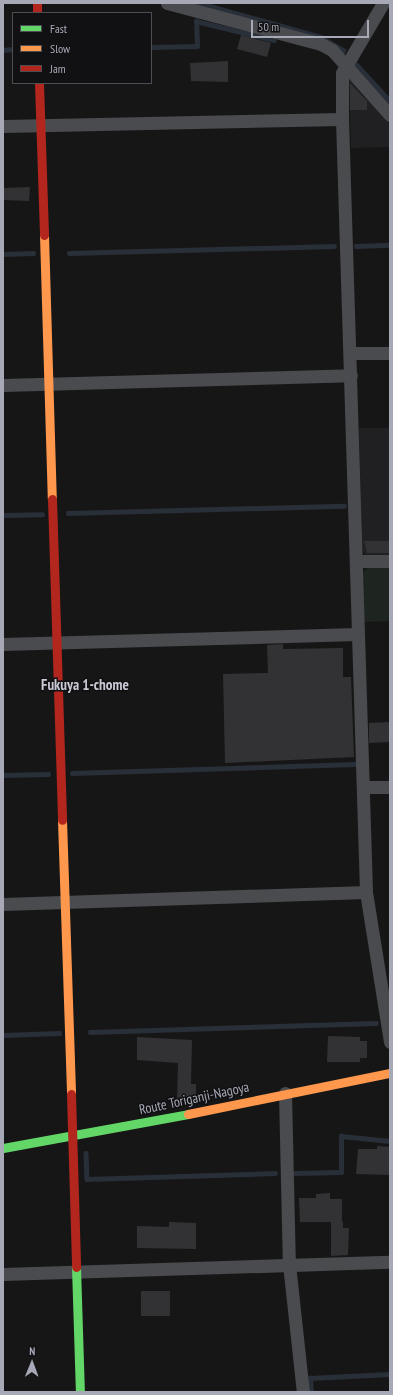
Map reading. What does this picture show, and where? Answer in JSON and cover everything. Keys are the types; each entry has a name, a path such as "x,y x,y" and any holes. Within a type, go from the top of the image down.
{"street":[{"path":"167,3 321,44 332,50 390,115"},
{"path":"383,3 342,73 342,119 351,375 357,634 364,787 366,892 390,1042"},
{"path":"39,84 70,1136 80,1392"},
{"path":"3,126 342,119"},
{"path":"350,353 390,353"},
{"path":"3,385 351,375"},
{"path":"356,561 390,561"},
{"path":"3,644 357,634"},
{"path":"364,787 390,787"},
{"path":"3,904 366,892"},
{"name":"Route Toriganji-Nagoya","path":"3,1148 390,1073"},
{"path":"285,1093 290,1264 303,1392"},
{"path":"3,1274 390,1262"}],"shaded area":[{"path":"187,3 207,3 322,35 347,50 344,55"},
{"path":"352,77 390,119 390,147 351,148 349,79"},
{"path":"359,428 390,428 390,556 367,556 362,551"},
{"path":"370,566 390,567 390,621 364,622 363,572"}],"building":[{"path":"241,35 271,43 267,57 237,49"},
{"path":"228,61 228,82 191,81 190,63"},
{"path":"350,83 367,101 367,110 350,110"},
{"path":"30,187 29,201 3,200 3,188"},
{"path":"364,541 390,541 390,553 367,553"},
{"path":"283,644 283,649 343,648 343,677 351,677 354,757 225,763 223,674 268,673 267,645"},
{"path":"390,722 390,742 369,743 369,723"},
{"path":"328,1036 360,1037 360,1041 367,1041 367,1058 360,1058 360,1062 327,1062"},
{"path":"137,1037 192,1040 191,1084 196,1084 196,1101 177,1102 178,1063 137,1060"},
{"path":"377,1146 390,1147 390,1175 356,1174 358,1149 377,1149"},
{"path":"330,1193 330,1199 342,1199 342,1222 300,1222 299,1198 316,1198 316,1194"},
{"path":"169,1222 196,1223 196,1249 137,1248 137,1226 169,1227"},
{"path":"331,1222 343,1222 343,1228 349,1228 348,1255 331,1256"},
{"path":"141,1291 170,1291 170,1316 141,1316"}],"waterway":[{"path":"152,47 197,46 196,21 274,40"},
{"path":"3,50 12,49"},
{"path":"357,65 390,101"},
{"path":"356,246 390,245"},
{"path":"69,253 334,246"},
{"path":"3,254 33,253"},
{"path":"68,513 344,506"},
{"path":"3,515 42,514"},
{"path":"72,773 355,764"},
{"path":"3,775 48,774"},
{"path":"90,1032 376,1023"},
{"path":"3,1035 59,1033"},
{"path":"295,1173 341,1172 341,1136 390,1141"},
{"path":"86,1153 87,1179 275,1173"},
{"path":"311,1392 310,1378 390,1374"}],"traffic: fast":[{"path":"3,1148 188,1114"},
{"path":"76,1267 80,1392"}],"traffic: slow":[{"path":"44,235 52,499"},
{"path":"62,820 71,1094"},
{"path":"188,1114 390,1073"}],"traffic: jam":[{"path":"37,3 37,12"},
{"path":"39,84 44,235"},
{"path":"52,499 62,820"},
{"path":"71,1094 76,1267"}],"district":[{"name":"Fukuya 1-chome","path":"85,685"}]}
